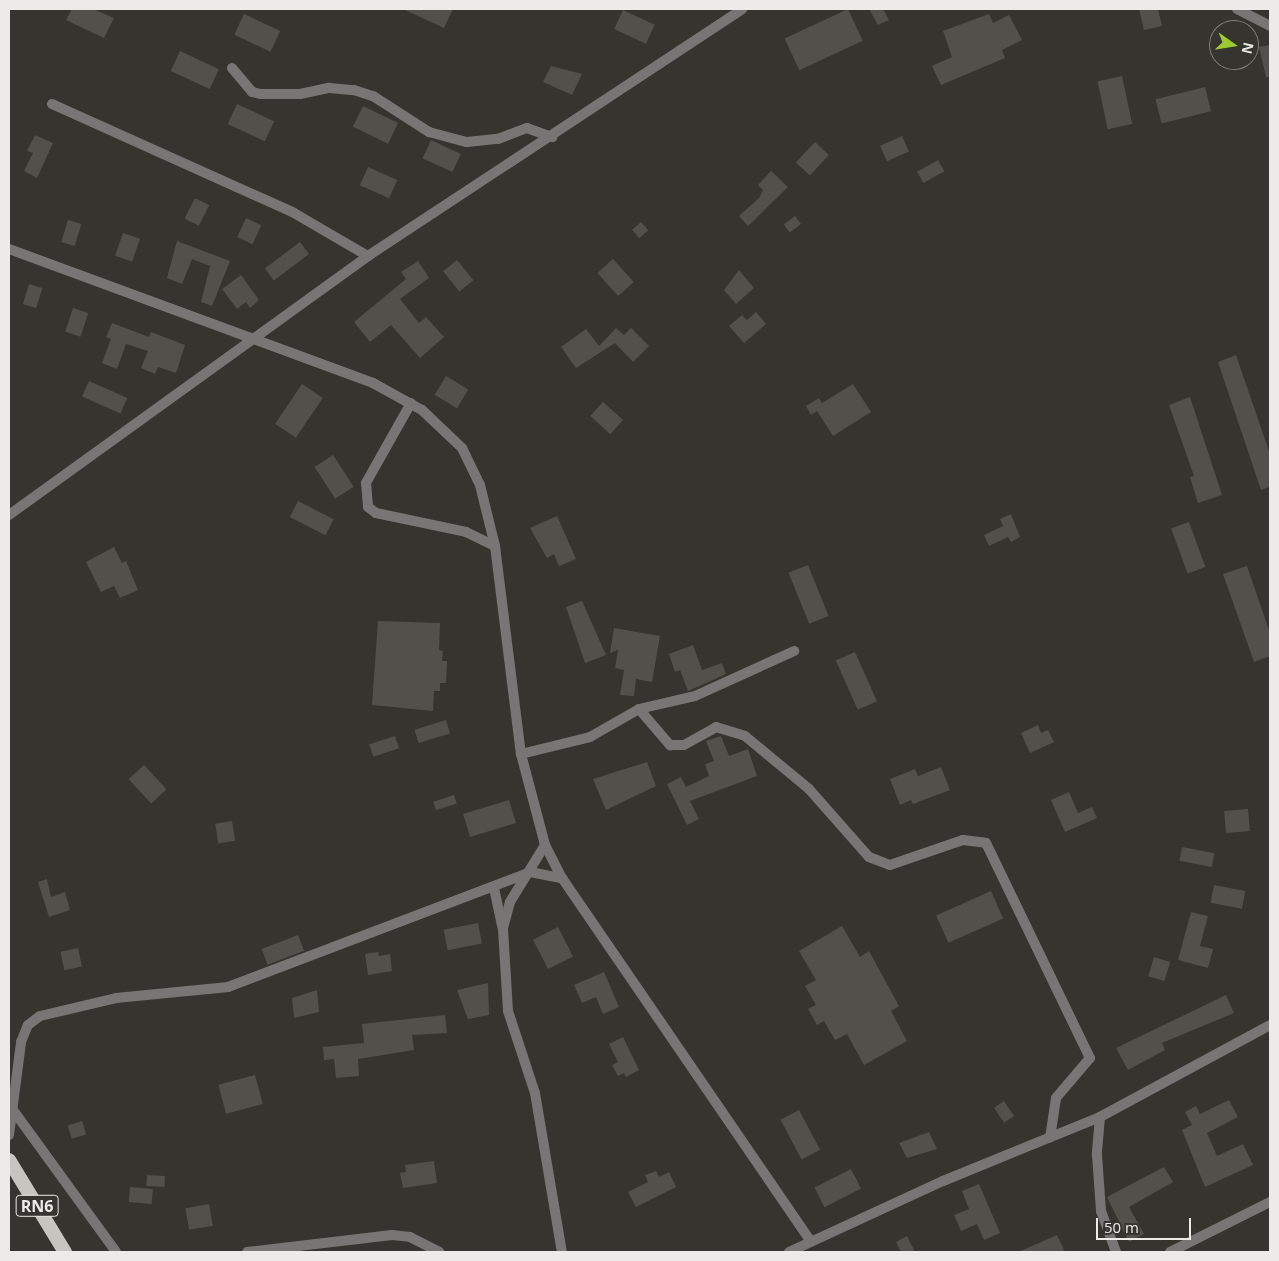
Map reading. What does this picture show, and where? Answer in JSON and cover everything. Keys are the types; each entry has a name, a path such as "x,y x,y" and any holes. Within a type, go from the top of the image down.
{"highway":[{"name":"RN6","path":"9,1160 65,1252"}],"street":[{"path":"9,515 256,340 368,256 552,137 742,9"},
{"path":"1237,9 1270,26"},
{"path":"232,68 252,92 261,94 300,94 329,88 354,90 373,96 429,132 467,142 498,139 527,128 552,137"},
{"path":"52,104 294,213 368,256"},
{"path":"9,250 350,373 411,403 442,426 462,448 480,484 496,546 521,754 544,845 562,878 810,1240"},
{"path":"411,403 366,483 368,507 376,513 466,532 496,546"},
{"path":"521,754 590,737 639,709 695,696 794,652"},
{"path":"639,709 670,745 684,745 716,727 745,736 809,789 869,857 890,865 963,840 986,843 1090,1058 1056,1098 1050,1138"},
{"path":"503,929 510,902 530,872 544,845"},
{"path":"9,1135 14,1110 21,1042 28,1025 40,1016 116,998 228,987 494,888 530,872 562,878"},
{"path":"494,888 503,929 508,1011 535,1093 562,1252"},
{"path":"789,1252 810,1240 1100,1117 1270,1025"},
{"path":"14,1110 116,1252"},
{"path":"1100,1117 1097,1155 1101,1211 1116,1252"},
{"path":"1170,1252 1270,1202"},
{"path":"247,1252 392,1235 410,1236 438,1252"}],"building":[{"path":"72,9 93,9 114,18 104,38 66,20"},
{"path":"403,9 453,9 444,28"},
{"path":"848,9 863,41 799,70 785,39"},
{"path":"869,9 883,9 889,20 878,25"},
{"path":"1139,9 1158,9 1162,26 1144,30"},
{"path":"623,10 655,25 646,44 614,29"},
{"path":"244,14 280,31 271,52 234,35"},
{"path":"989,14 993,23 1009,15 1022,40 1002,50 1005,58 941,85 932,66 952,57 943,31"},
{"path":"1270,45 1270,77 1266,77 1259,47"},
{"path":"180,51 219,69 210,89 171,71"},
{"path":"551,66 582,74 572,95 543,82"},
{"path":"1122,76 1132,124 1108,129 1098,81"},
{"path":"1205,87 1211,111 1162,124 1156,99"},
{"path":"237,104 274,121 265,141 228,124"},
{"path":"363,106 398,123 388,144 353,127"},
{"path":"35,135 53,143 37,178 24,171 33,153 27,151"},
{"path":"902,136 909,152 887,161 880,146"},
{"path":"431,140 461,154 452,172 423,158"},
{"path":"815,142 829,155 810,175 796,162"},
{"path":"938,160 944,171 923,183 917,172"},
{"path":"368,167 397,180 389,198 360,185"},
{"path":"771,171 788,187 748,226 739,216 759,198 763,190 758,185"},
{"path":"195,198 209,205 199,226 185,218"},
{"path":"795,216 801,224 790,232 784,224"},
{"path":"246,218 261,225 253,244 237,237"},
{"path":"68,220 81,224 75,246 61,242"},
{"path":"641,222 648,230 639,238 632,230"},
{"path":"123,233 140,239 132,262 115,256"},
{"path":"177,241 230,261 212,306 201,302 210,266 192,259 182,284 167,278"},
{"path":"300,242 309,254 274,280 265,268"},
{"path":"613,259 634,282 618,296 597,273"},
{"path":"457,260 473,280 459,292 443,271"},
{"path":"418,261 429,278 400,299 419,323 426,317 444,337 420,358 391,325 370,342 354,322 406,279 401,272"},
{"path":"739,270 754,288 736,304 724,290"},
{"path":"241,275 259,300 250,308 246,302 237,309 222,289"},
{"path":"29,284 42,288 36,308 23,304"},
{"path":"73,308 88,313 80,337 65,332"},
{"path":"756,312 766,324 744,343 729,326 742,315 747,320"},
{"path":"112,323 149,337 151,332 185,345 176,373 158,367 155,374 141,368 148,351 126,344 117,369 102,363 111,339 106,337"},
{"path":"616,328 624,335 631,328 649,346 633,362 615,343 576,368 561,347 586,329 599,346"},
{"path":"1236,355 1270,454 1270,487 1261,490 1218,362"},
{"path":"446,376 468,389 457,408 435,395"},
{"path":"89,381 127,398 120,414 82,397"},
{"path":"302,384 323,398 296,438 275,424"},
{"path":"853,384 871,412 833,436 817,411 811,415 806,406 819,398 822,403"},
{"path":"1190,397 1222,495 1198,503 1190,477 1194,476 1169,405"},
{"path":"603,402 623,420 610,434 590,416"},
{"path":"333,455 354,487 335,499 315,467"},
{"path":"298,501 334,519 325,535 290,517"},
{"path":"1011,514 1020,537 1011,542 1008,537 989,546 984,535 1003,526 1000,519"},
{"path":"557,516 576,559 559,566 554,554 547,558 530,528"},
{"path":"1189,522 1205,567 1188,574 1171,528"},
{"path":"114,547 122,563 126,561 138,590 120,598 114,586 101,592 86,562"},
{"path":"808,565 829,616 809,624 789,573"},
{"path":"1247,566 1270,633 1270,656 1254,662 1223,574"},
{"path":"582,601 606,655 585,663 566,607"},
{"path":"378,621 440,623 439,650 443,651 442,661 447,661 446,683 440,683 440,691 434,691 433,711 372,705"},
{"path":"614,628 660,636 652,682 636,679 634,696 620,695 624,670 615,668 618,650 610,653"},
{"path":"693,645 702,670 722,663 726,674 688,691 680,670 675,672 669,654"},
{"path":"855,652 877,701 858,710 836,661"},
{"path":"446,720 450,733 419,743 414,730"},
{"path":"1038,725 1041,733 1048,730 1054,742 1030,753 1021,733"},
{"path":"395,736 399,748 373,757 369,744"},
{"path":"721,736 729,756 748,749 757,776 690,801 699,819 687,825 667,784 681,777 686,787 709,776 705,764 714,761 706,741"},
{"path":"647,762 656,786 606,810 593,779"},
{"path":"144,765 167,789 151,803 129,779"},
{"path":"941,767 950,790 913,804 911,800 900,805 890,779 915,769 918,776"},
{"path":"1069,792 1078,813 1092,807 1097,818 1065,832 1051,800"},
{"path":"454,795 457,804 436,810 433,802"},
{"path":"509,800 516,823 470,837 463,814"},
{"path":"1248,809 1250,831 1226,833 1224,811"},
{"path":"232,821 235,841 218,843 215,824"},
{"path":"1182,847 1214,853 1212,867 1179,861"},
{"path":"47,879 51,897 65,892 70,910 49,917 38,882"},
{"path":"1214,885 1245,891 1242,909 1211,903"},
{"path":"991,891 1003,918 948,943 936,915"},
{"path":"1191,912 1208,916 1200,946 1213,949 1208,968 1178,960"},
{"path":"478,923 482,944 448,950 444,930"},
{"path":"842,926 860,957 869,951 899,1006 891,1011 907,1041 864,1065 847,1034 835,1040 824,1021 817,1025 808,1009 816,1005 805,986 816,980 799,951"},
{"path":"558,927 573,956 548,969 533,940"},
{"path":"298,935 304,951 268,965 262,949"},
{"path":"78,948 82,967 64,970 60,952"},
{"path":"378,952 379,956 390,954 392,971 368,975 365,954"},
{"path":"1154,957 1170,962 1164,981 1148,976"},
{"path":"604,972 619,1007 603,1014 596,997 582,1003 574,985"},
{"path":"488,983 489,1015 468,1019 457,990"},
{"path":"317,990 319,1012 294,1018 292,998"},
{"path":"1226,995 1234,1013 1162,1043 1165,1050 1128,1070 1116,1048"},
{"path":"445,1015 447,1033 412,1035 414,1050 358,1059 359,1076 336,1078 334,1059 324,1060 323,1047 364,1043 362,1024"},
{"path":"623,1037 639,1070 626,1077 624,1073 618,1076 612,1065 618,1062 609,1044"},
{"path":"255,1075 263,1104 226,1114 218,1085"},
{"path":"1229,1100 1238,1117 1207,1133 1217,1156 1243,1144 1253,1165 1205,1187 1182,1130 1192,1125 1185,1112 1196,1106 1200,1114"},
{"path":"1004,1101 1014,1116 1004,1123 994,1108"},
{"path":"799,1110 820,1150 802,1160 780,1120"},
{"path":"82,1121 86,1134 72,1139 68,1125"},
{"path":"929,1132 937,1149 907,1158 899,1143"},
{"path":"434,1161 437,1183 403,1188 400,1173 406,1172 405,1165"},
{"path":"1164,1167 1173,1182 1129,1207 1144,1234 1129,1242 1107,1197"},
{"path":"851,1169 861,1189 824,1207 814,1188"},
{"path":"656,1171 659,1177 669,1172 676,1187 636,1207 628,1192 648,1182 645,1175"},
{"path":"147,1175 165,1176 164,1187 146,1186"},
{"path":"979,1184 1000,1233 984,1240 977,1224 961,1231 954,1215 969,1209 962,1191"},
{"path":"130,1187 153,1189 152,1204 129,1202"},
{"path":"209,1204 213,1226 189,1230 185,1208"},
{"path":"1057,1235 1065,1252 1018,1252"},
{"path":"907,1236 915,1252 901,1252 896,1242"}]}
